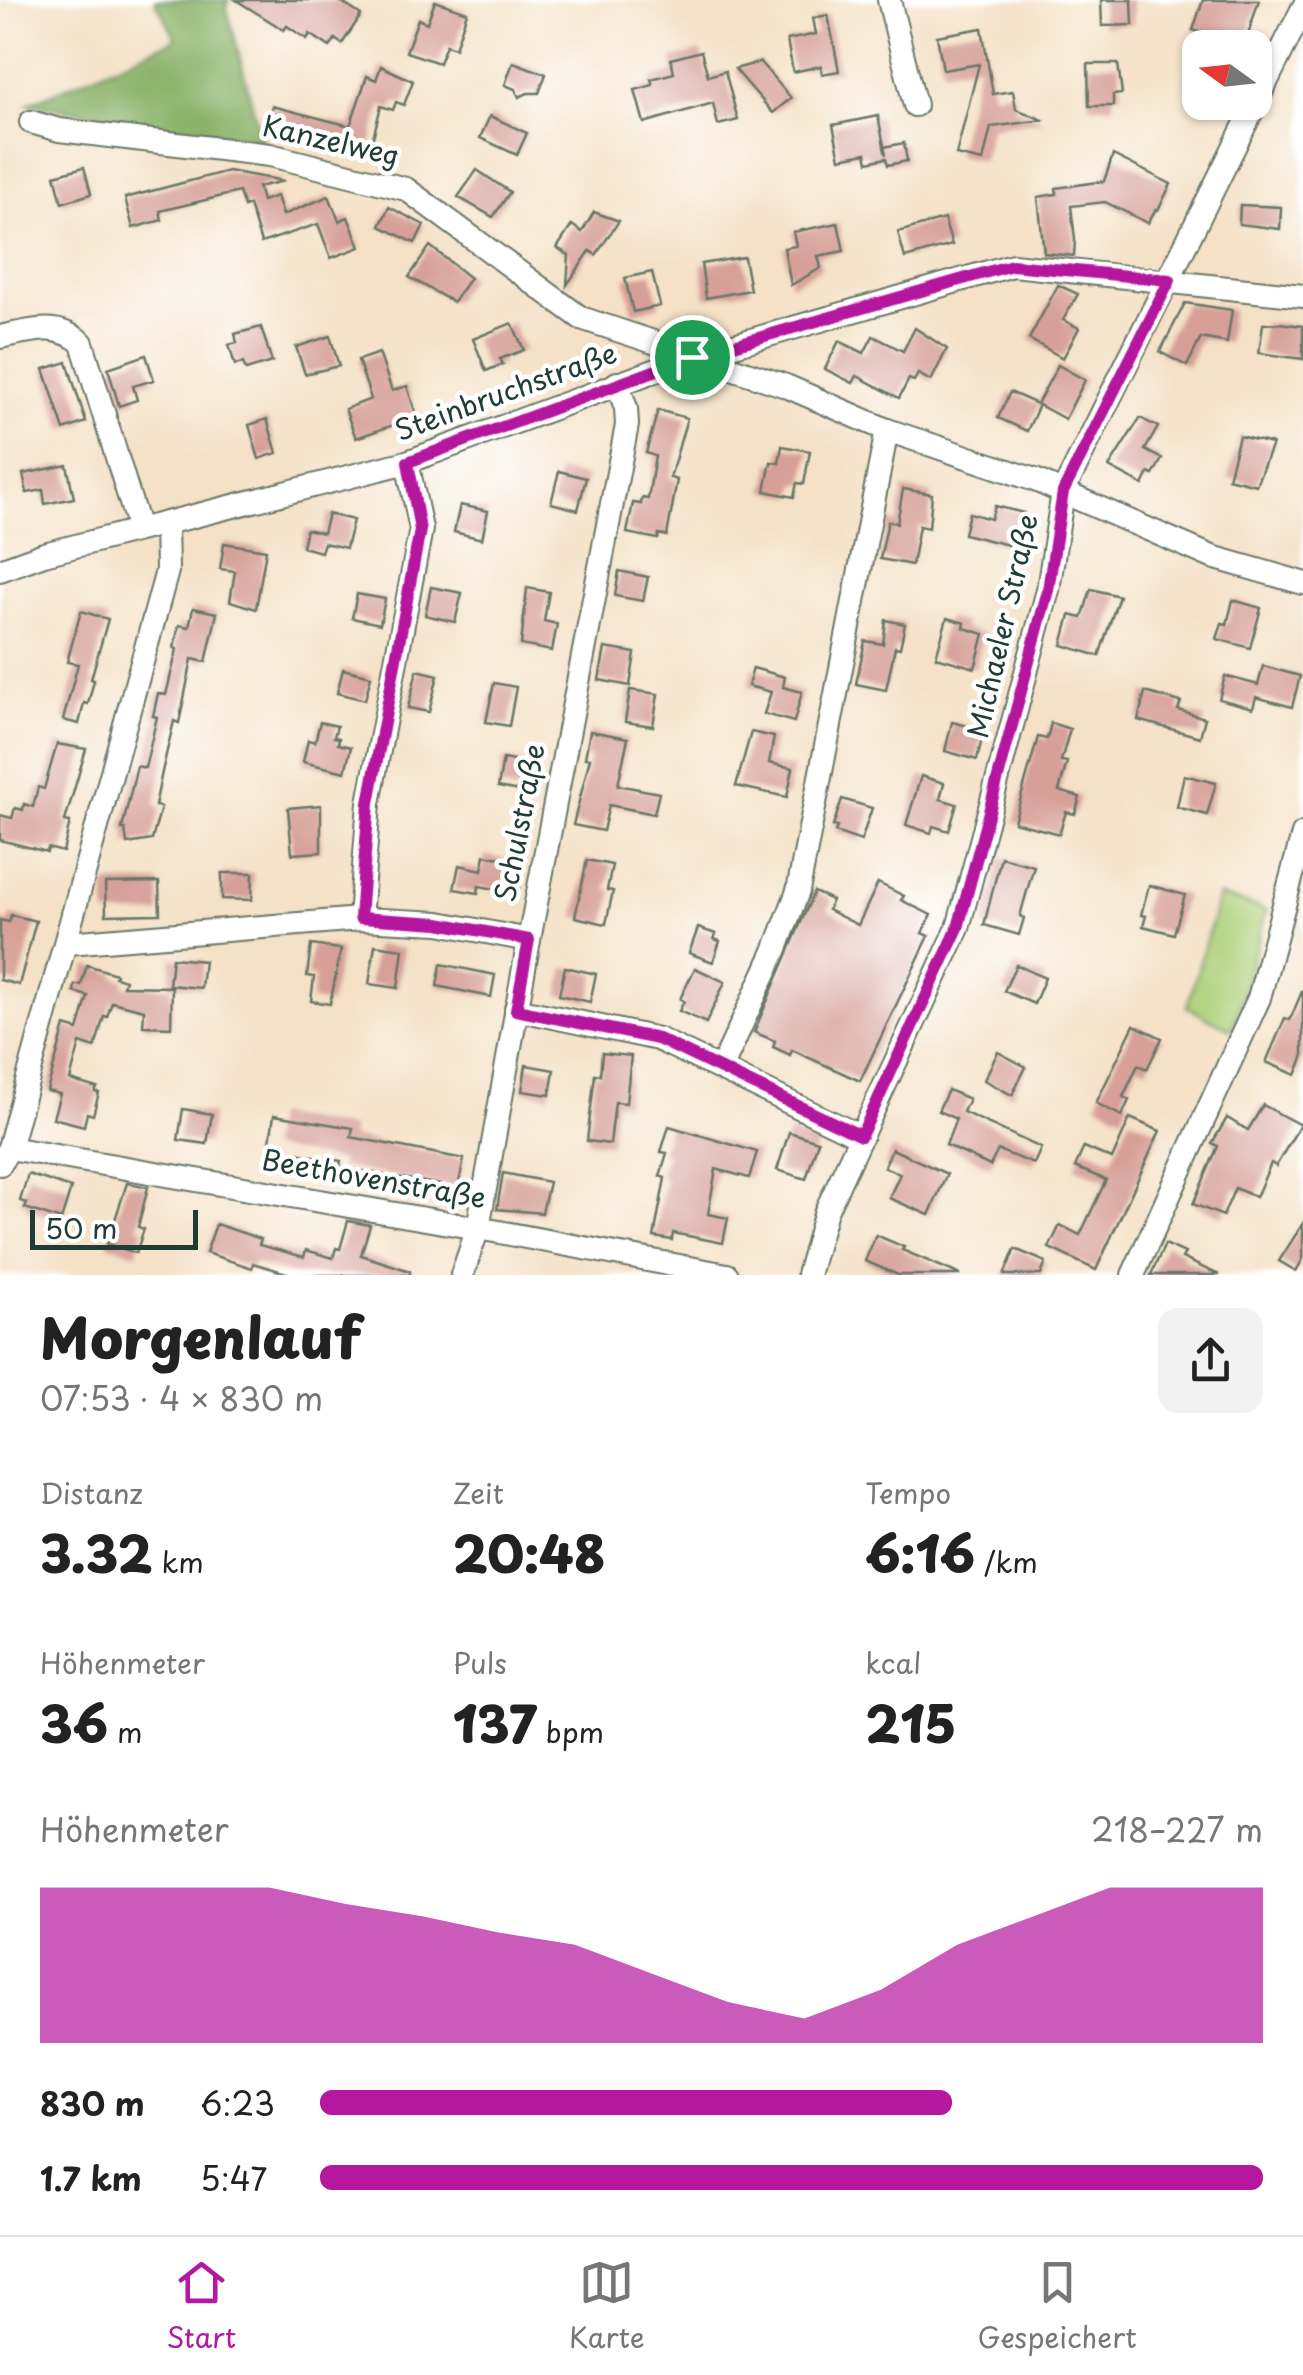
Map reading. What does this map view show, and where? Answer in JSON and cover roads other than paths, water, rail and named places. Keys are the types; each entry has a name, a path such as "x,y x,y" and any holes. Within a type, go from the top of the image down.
{"street":[{"path":"889,0 916,106"},
{"name":"Michaeler Straße","path":"808,1275 826,1211 958,928 1048,590 1063,492 1303,8"},
{"name":"Kanzelweg","path":"31,122 59,130 270,154 406,189 581,318 692,357"},
{"name":"Steinbruchstraße","path":"0,570 44,554 408,462 692,357 1012,265 1303,296"},
{"path":"0,336 60,329 82,343 139,530"},
{"path":"692,357 786,386 887,430 1063,492 1212,556 1303,582"},
{"name":"Schulstraße","path":"462,1275 478,1228 627,425 626,408 616,383"},
{"path":"721,1069 798,891 887,430"},
{"path":"360,918 369,803 420,530 408,462"},
{"path":"5,1156 68,943 167,571 166,522"},
{"path":"1133,1275 1259,998 1303,834"},
{"path":"68,943 360,918 439,923 529,940"},
{"path":"516,1010 658,1039 861,1136"},
{"name":"Beethovenstraße","path":"5,1156 478,1228 728,1275"}]}
